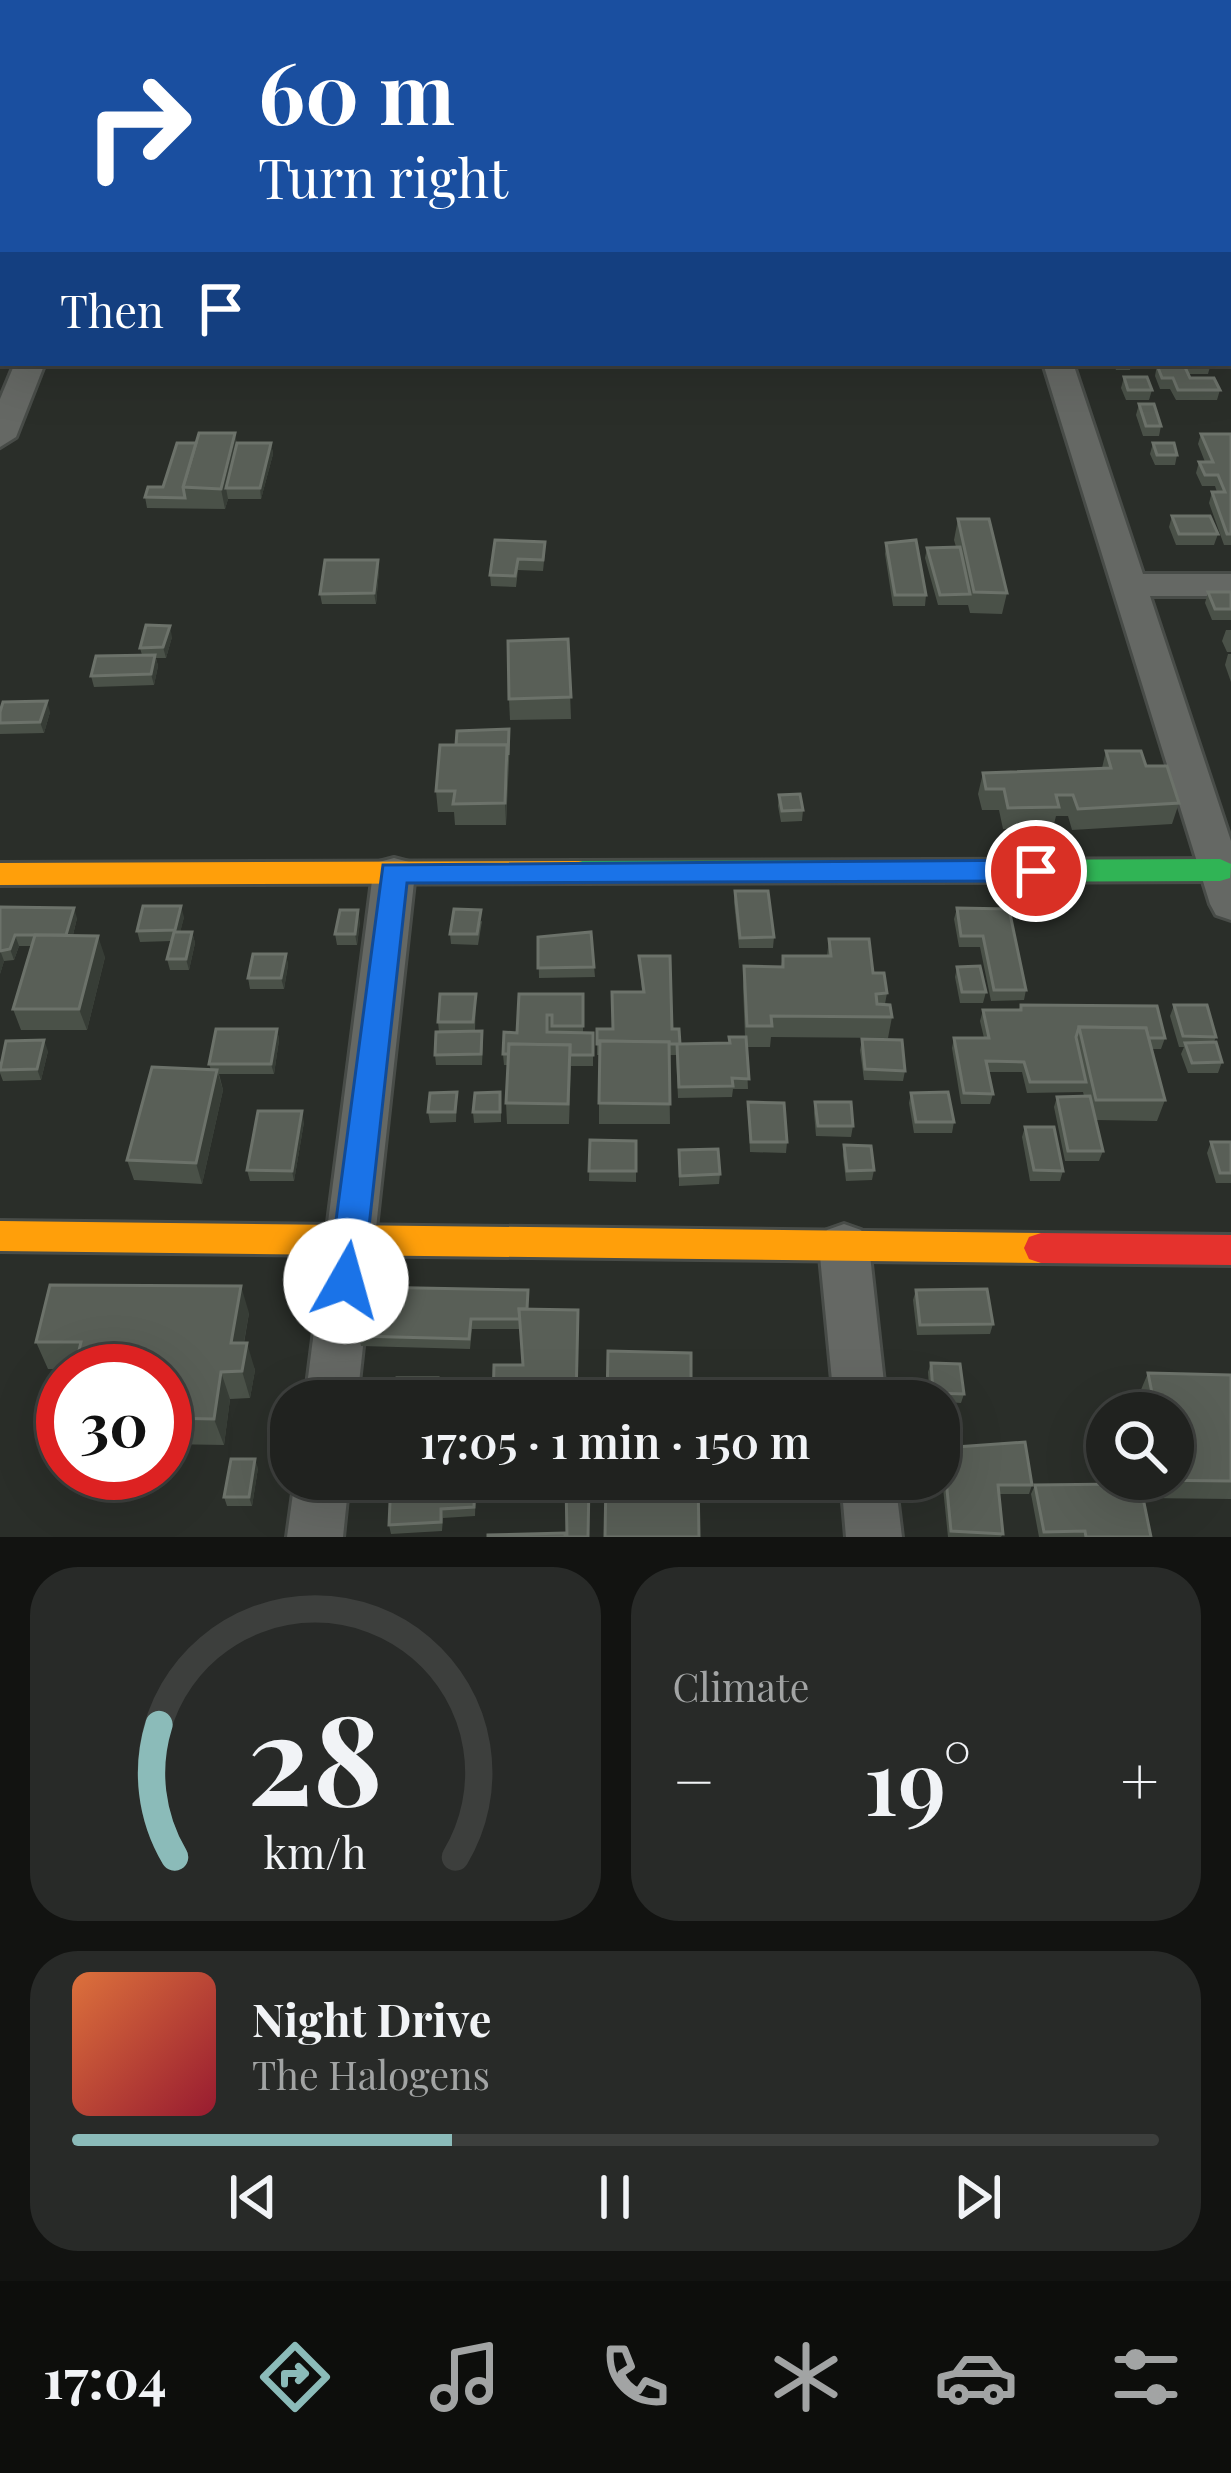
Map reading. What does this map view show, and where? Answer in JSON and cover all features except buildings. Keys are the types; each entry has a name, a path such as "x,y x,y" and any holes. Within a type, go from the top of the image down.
{"street":[{"path":"1,433 29,366"},
{"path":"0,874 394,873 1226,887 1059,366"},
{"path":"1129,585 1231,585"},
{"path":"333,1380 394,873"},
{"path":"0,1236 1231,1250"},
{"path":"844,1246 858,1380"},
{"path":"315,1537 319,1500"},
{"path":"870,1500 874,1537"}],"traffic: fast":[{"path":"579,872 1220,870"}],"traffic: slow":[{"path":"0,874 579,872"},
{"path":"0,1236 1041,1248"}],"traffic: jam":[{"path":"1041,1248 1231,1250"}],"route":[{"path":"346,1281 394,873 1036,871"}]}
